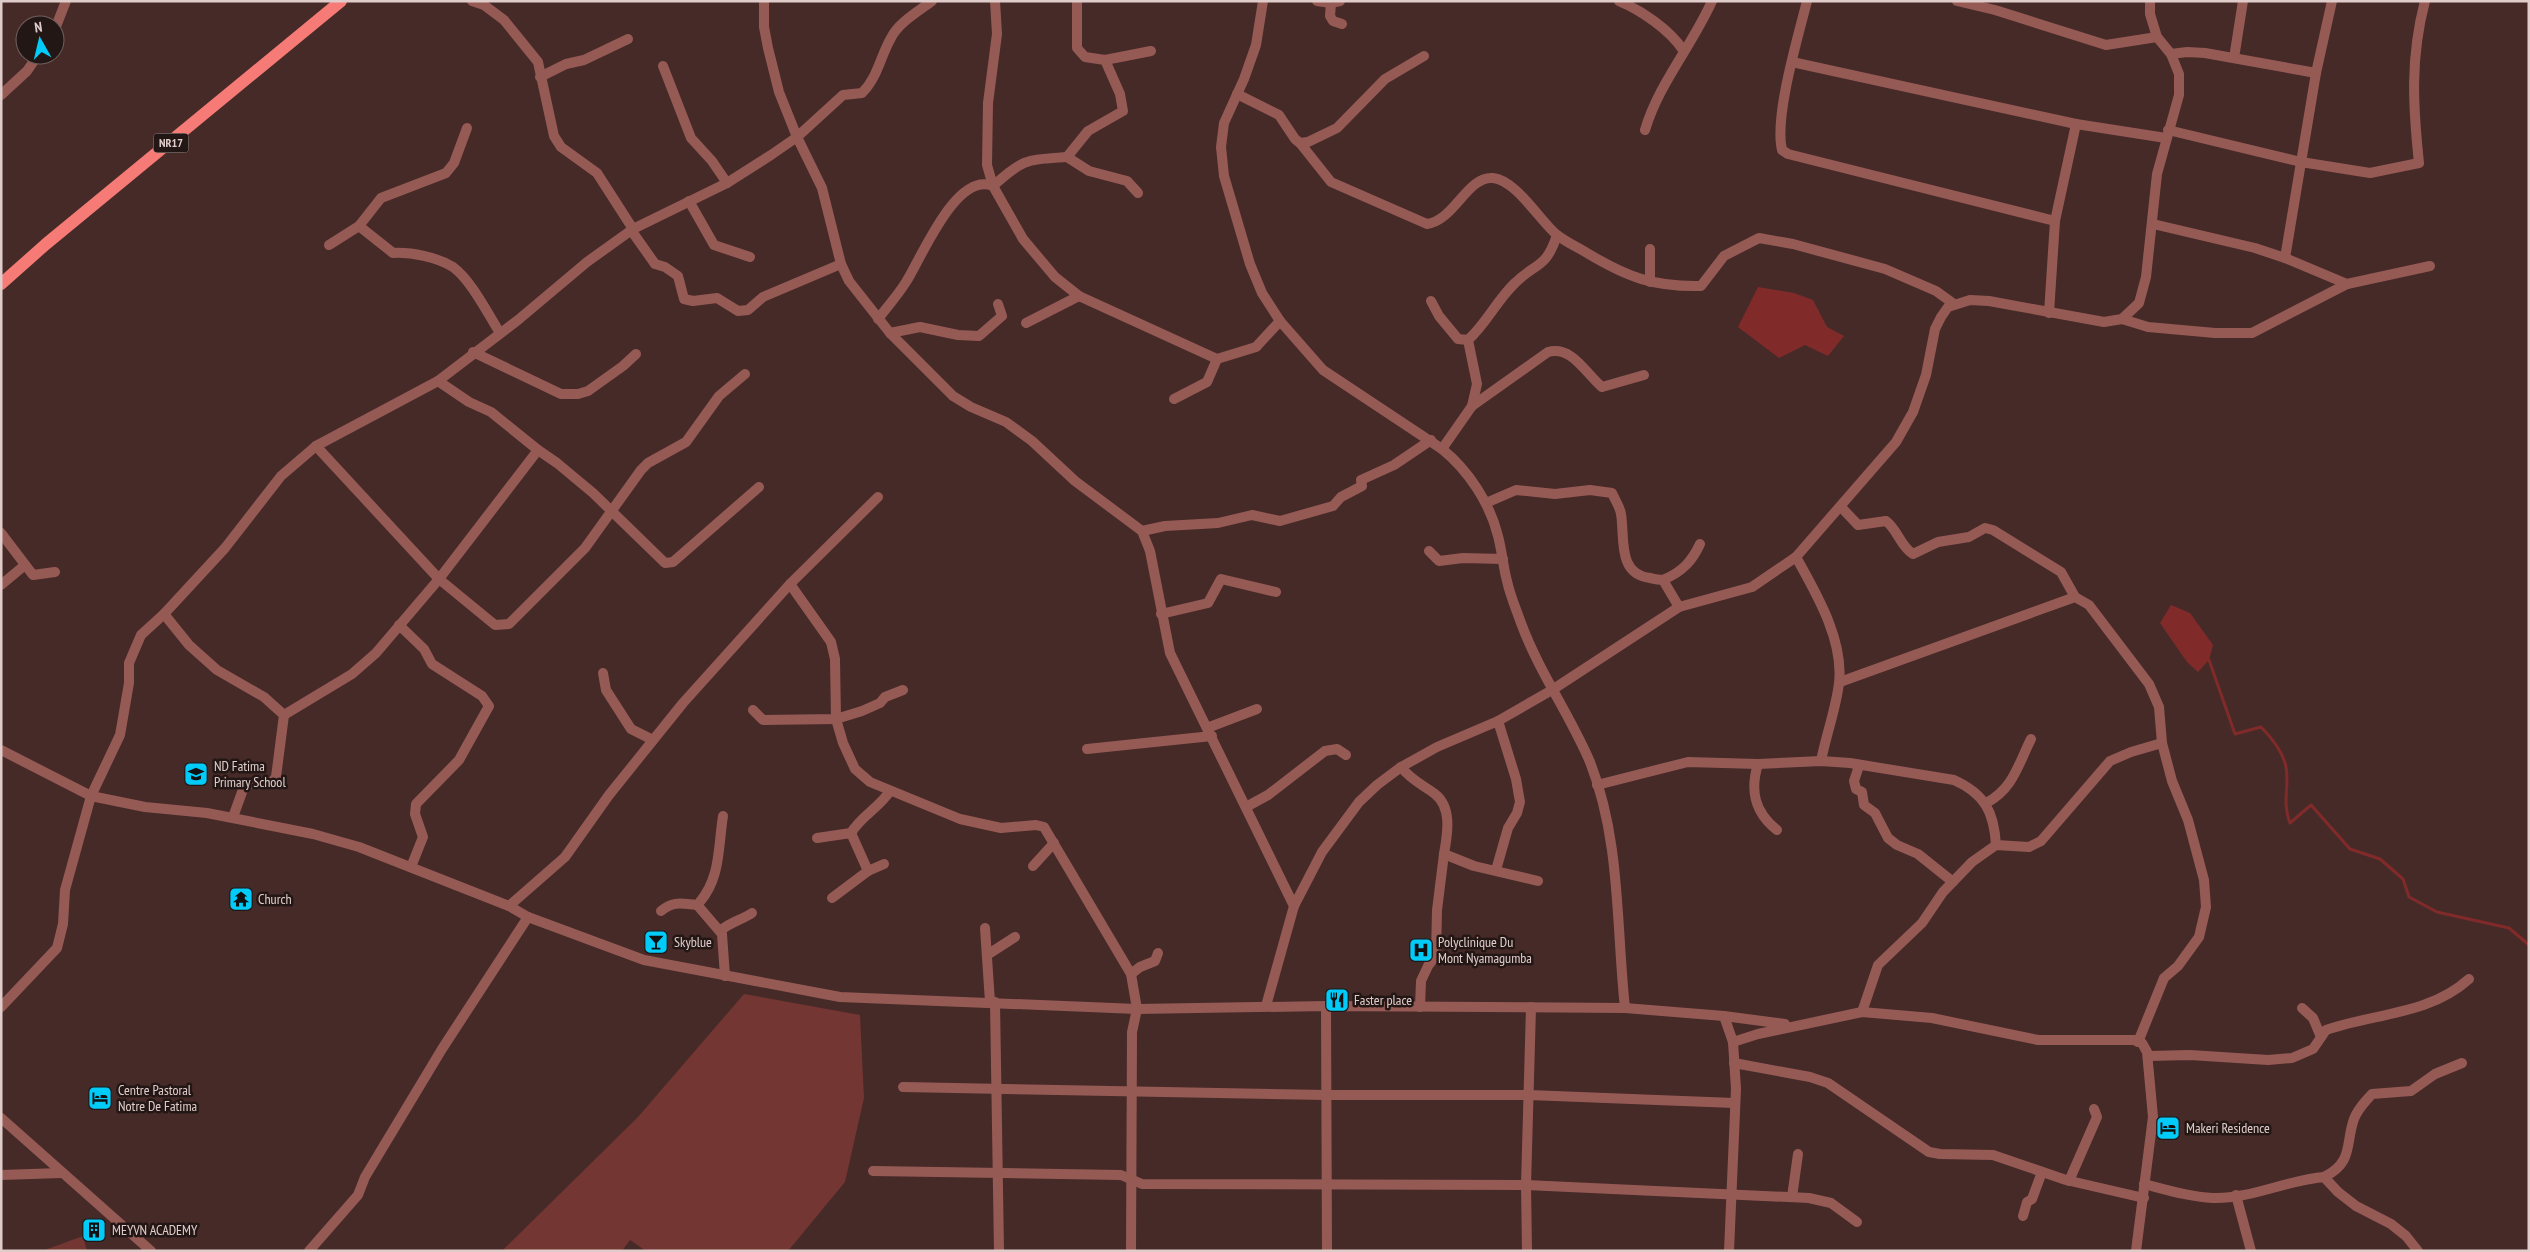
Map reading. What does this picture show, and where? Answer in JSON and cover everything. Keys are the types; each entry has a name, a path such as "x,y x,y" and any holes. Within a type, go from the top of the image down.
{"main road":[{"name":"NR17","path":"1,284 46,244 341,1"}],"street":[{"path":"60,15 66,1"},
{"path":"472,1 484,5 504,20 538,62 554,136 561,147 596,173 654,264 665,267 678,276 684,299 693,301 717,298 738,311 748,310 763,297 841,264"},
{"path":"764,1 764,27 779,92 797,137 822,188 841,264 849,281 890,333 953,396 971,407 1006,422 1075,481 1142,531 1150,551 1170,653 1294,906"},
{"path":"1,1007 56,948 62,930 65,890 91,796 120,734 129,683 129,663 141,635 164,614 225,548 281,476 316,446 438,381 587,262 632,230 727,183 797,137 843,95 862,94 871,84 877,72 891,36 932,1"},
{"path":"995,1 997,34 988,103 986,165 994,186 1023,239 1039,261 1055,277 1079,296 1217,359 1256,348 1280,321"},
{"path":"1077,1 1077,48 1085,57 1105,60 1151,51"},
{"path":"1264,1 1256,45 1224,123 1221,147 1224,176 1250,264 1262,293 1280,321 1323,370 1442,448 1454,459 1486,502 1498,536 1507,582 1523,627 1552,690 1589,762 1597,786 1610,834 1617,882 1624,1008"},
{"path":"1317,1 1335,2 1330,16 1333,22 1342,24"},
{"path":"1619,1 1629,5 1676,39 1684,50"},
{"path":"1645,130 1652,107 1684,50 1700,27 1712,1"},
{"path":"1807,1 1792,62 1779,136 1782,150 1788,154 2055,221"},
{"path":"1957,1 1995,10 2106,45 2157,37"},
{"path":"2122,319 2139,303 2146,277 2157,174 2179,95 2180,74 2171,54 2157,37 2150,14 2150,1"},
{"path":"2234,58 2243,1"},
{"path":"2285,258 2316,73 2332,1"},
{"path":"1792,62 2076,124 2167,134 2301,162 2370,173 2419,163 2413,101 2416,33 2425,1"},
{"path":"540,77 566,64 584,60 628,39"},
{"path":"2171,54 2187,52 2234,58 2316,73"},
{"path":"1300,142 1308,142 1337,128 1385,79 1424,56"},
{"path":"1067,157 1088,131 1123,111 1120,94 1105,60"},
{"path":"1,95 31,65"},
{"path":"663,66 691,138 712,160 727,183"},
{"path":"1237,94 1279,114 1294,139 1300,142 1331,182 1418,222 1436,222 1446,216 1476,184 1482,180 1493,178 1503,182 1527,201 1557,235 1618,272 1650,282 1701,286 1724,256 1759,238 1793,244 1885,269 1936,291 1954,304"},
{"path":"2049,313 2055,221 2076,124"},
{"path":"329,245 359,226 381,198 446,173 454,163 466,128"},
{"path":"994,186 1014,167 1027,160 1067,157 1089,171 1127,181 1138,193"},
{"path":"878,319 906,282 924,247 952,206 970,186 985,182 994,186"},
{"path":"690,202 714,245 750,257"},
{"path":"2153,224 2255,248 2285,258 2347,284"},
{"path":"359,226 393,253 412,252 452,267 470,286 500,333"},
{"path":"1431,301 1439,316 1458,339 1468,340 1477,332 1516,282 1541,265 1552,250 1557,235"},
{"path":"1650,248 1650,282"},
{"path":"1266,1006 1294,906 1322,852 1359,802 1376,785 1401,767 1437,747 1498,721 1552,690 1679,607 1752,587 1796,557 1896,442 1913,412 1926,375 1940,317 1954,304 1970,300 1989,301 2104,322 2122,319 2148,327 2215,333 2252,333 2347,284 2430,266"},
{"path":"1026,323 1079,296"},
{"path":"890,333 920,327 958,335 979,336 993,326 1002,316 998,304"},
{"path":"1468,340 1477,384 1472,406"},
{"path":"1442,448 1472,406 1548,352 1555,350 1565,352 1602,387 1644,375"},
{"path":"473,352 561,394 578,394 588,391 623,366 636,354"},
{"path":"1174,399 1207,382 1217,359"},
{"path":"316,446 438,579 495,625 509,624 585,548 641,470 648,463 686,442 719,396 745,374"},
{"path":"438,381 469,402 491,412 572,475 665,563 673,562 759,487"},
{"path":"1142,531 1165,526 1218,523 1252,515 1280,521 1317,512 1333,506 1341,497 1362,486 1361,480 1394,465 1431,440"},
{"path":"284,715 352,674 376,653 438,579 538,450"},
{"path":"1486,502 1516,490 1555,494 1590,490 1612,493 1621,513 1622,548 1626,560 1633,572 1645,578 1663,580 1683,569 1694,558 1700,544"},
{"path":"509,906 564,857 609,795 683,703 790,584 878,497"},
{"path":"1841,506 1858,525 1886,521 1893,527 1906,549 1913,554 1938,542 1970,537 1985,528 1993,530 2061,572 2074,598 2089,605 2149,684 2159,707 2162,743 2175,792 2188,820 2198,851 2206,907 2200,937 2178,966 2164,978 2138,1042"},
{"path":"1,533 33,574 55,572"},
{"path":"1429,551 1439,561 1463,558 1502,559"},
{"path":"1796,557 1826,618 1839,660 1840,682 1821,761"},
{"path":"1,586 26,565"},
{"path":"1161,614 1208,603 1221,579 1276,592"},
{"path":"1663,580 1673,593 1679,607"},
{"path":"790,584 831,642 835,659 836,719 843,743 855,769 870,782 890,791 982,825 1001,828 1036,824 1044,827 1131,974 1137,1009 1132,1032 1131,1251"},
{"path":"1840,682 2074,598"},
{"path":"164,614 189,645 217,670 264,697 284,715"},
{"path":"399,625 424,649 432,664 482,696 489,706 459,760 416,804 415,814 423,837 411,867"},
{"path":"603,673 606,690 631,729 653,740"},
{"path":"753,710 764,720 836,719 862,711 880,703 885,697 903,690"},
{"path":"1087,749 1209,732 1257,709"},
{"path":"233,817 246,784 272,782 276,777 284,715"},
{"path":"1496,870 1508,828 1517,813 1520,802 1516,779 1498,721"},
{"path":"1986,803 2000,796 2008,788 2031,739"},
{"path":"1862,1012 1878,965 1922,923 1943,892 1972,862 1996,845 2035,846 2041,842 2110,761 2131,752 2162,743"},
{"path":"1246,807 1268,795 1325,751 1337,749 1346,755"},
{"path":"1,750 91,796 145,807 233,817 334,839 509,906 528,917 644,960 840,997 1137,1009 1266,1006 1624,1008 1800,1024"},
{"path":"1597,786 1688,762 1758,764 1821,761 1954,780 1967,786 1986,803 1995,824 1996,845"},
{"path":"1758,764 1752,786 1754,795 1767,822 1777,830"},
{"path":"1859,766 1854,781 1856,789 1862,792 1864,805 1874,813 1888,838 1897,845 1918,854 1953,882"},
{"path":"1401,767 1410,778 1437,796 1444,805 1448,820 1438,910 1436,956 1428,966 1421,981 1420,1007"},
{"path":"851,833 856,823 883,802 890,791"},
{"path":"699,905 709,891 716,871 723,816"},
{"path":"817,838 851,833"},
{"path":"851,833 868,871"},
{"path":"1033,866 1054,843"},
{"path":"1444,854 1474,866 1538,881"},
{"path":"832,898 868,871 884,864"},
{"path":"661,912 669,904 678,902 699,905"},
{"path":"699,905 702,912 720,931 724,939 725,976"},
{"path":"720,931 728,923 740,921 752,913"},
{"path":"309,1251 358,1195 365,1177 442,1049 528,917"},
{"path":"985,928 992,1002 996,1090 999,1251"},
{"path":"987,955 1015,936"},
{"path":"1131,974 1140,967 1155,961 1158,953"},
{"path":"2148,1056 2190,1055 2280,1059 2299,1056 2313,1049 2326,1030 2438,1001 2455,991 2469,979"},
{"path":"1326,1006 1327,1251"},
{"path":"1527,1251 1526,1185 1531,1008"},
{"path":"2302,1008 2313,1018 2322,1037"},
{"path":"1733,1042 1800,1024 1862,1012 1932,1018 2038,1040 2134,1040 2138,1042 2144,1046 2148,1056 2153,1117 2136,1251"},
{"path":"1724,1016 1733,1042 1734,1063 1729,1251"},
{"path":"1734,1063 1810,1077 1828,1083 1929,1152 1993,1155 2070,1181 2144,1198"},
{"path":"2144,1184 2178,1193 2212,1198 2236,1195 2301,1179 2324,1177 2334,1172 2347,1156 2356,1112 2372,1094 2411,1091 2435,1074 2462,1063"},
{"path":"903,1087 1326,1095 1529,1096 1734,1103"},
{"path":"2070,1181 2097,1117 2094,1110"},
{"path":"1,1118 151,1251"},
{"path":"1792,1197 1798,1154"},
{"path":"874,1171 1121,1175 1142,1184 1234,1183 1328,1186 1526,1185 1792,1197 1809,1198 1831,1203 1857,1222"},
{"path":"2023,1216 2027,1202 2032,1199 2042,1172"},
{"path":"1,1175 61,1173"},
{"path":"2324,1177 2356,1206 2391,1224 2406,1236 2418,1251"},
{"path":"2236,1195 2251,1251"}],"shaded area":[{"path":"1758,287 1794,293 1813,300 1827,327 1844,336 1828,356 1805,345 1779,358 1738,327"},
{"path":"2171,605 2190,613 2213,645 2209,660 2198,672 2187,662 2160,623"},
{"path":"744,994 860,1015 864,1098 845,1182 788,1251 646,1251 630,1240 622,1251 502,1251 638,1117"},
{"path":"83,1236 87,1251 42,1251"}],"waterway":[{"path":"2209,660 2235,734 2261,727 2281,753 2287,770 2286,807 2290,823 2311,805 2350,849 2380,859 2403,879 2409,897 2437,912 2509,928 2529,945"}],"place":[{"name":"ND Fatima Primary School","path":"196,774"},
{"name":"Church","path":"241,899"},
{"name":"Skyblue","path":"656,942"},
{"name":"Polyclinique Du Mont Nyamagumba","path":"1421,950"},
{"name":"Faster place","path":"1337,1000"},
{"name":"Centre Pastoral Notre De Fatima","path":"100,1098"},
{"name":"Makeri Residence","path":"2168,1128"},
{"name":"MEYVN ACADEMY","path":"94,1230"}]}
